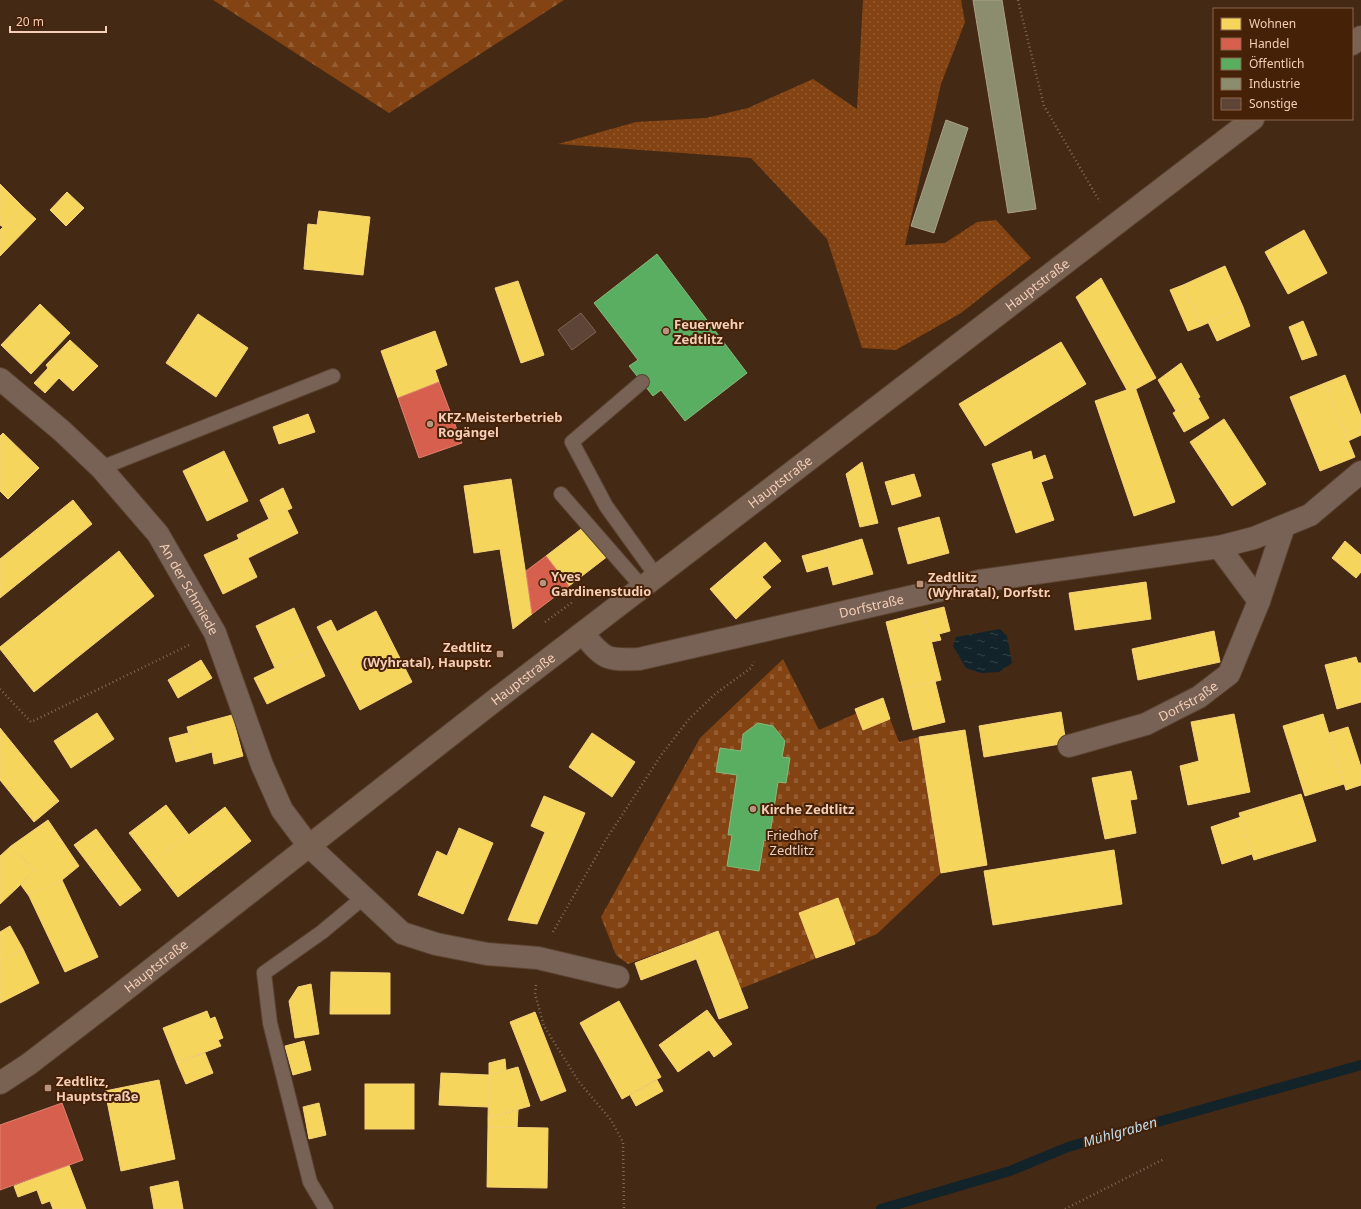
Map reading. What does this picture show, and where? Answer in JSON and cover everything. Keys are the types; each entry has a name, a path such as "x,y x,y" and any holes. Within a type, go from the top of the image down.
{"main road":[{"path":"1353,43 1361,37"},
{"name":"Hauptstraße","path":"0,1083 29,1064 111,1001 308,846 1252,120"}],"street":[{"name":"An der Schmiede","path":"0,378 62,430 101,468 158,534 215,632 262,765 282,810 308,846"},
{"name":"Dorfstraße","path":"583,634 600,654 615,660 639,658 980,581 1220,547 1254,538 1310,514 1361,472"},
{"name":"Dorfstraße","path":"1069,746 1146,724 1199,697 1229,674 1259,601 1284,526"},
{"path":"1220,547 1259,601"},
{"path":"308,846 402,933 436,944 487,954 538,958 618,977"}],"lane":[{"path":"101,468 333,376"},
{"path":"642,382 572,442 606,506 650,582"},
{"path":"561,494 650,582"},
{"path":"326,1209 310,1182 270,1023 264,973 322,932 364,897"}],"path":[{"path":"1018,0 1044,106 1114,225"},
{"path":"0,689 30,722 215,632"},
{"path":"624,1209 623,1142 611,1120 579,1082 544,1026 535,994 538,958 605,841 662,754 688,719 715,694 751,668 759,653 754,633"},
{"path":"1065,1209 1164,1159"}],"green space":[{"path":"213,0 564,0 389,113"},
{"path":"863,0 961,0 965,22 941,84 905,245 945,243 977,222 996,220 1031,258 961,313 896,350 862,348 827,239 751,158 558,144 636,122 706,118 748,108 813,79 857,109"},
{"name":"Friedhof Zedtlitz","path":"783,659 819,730 857,713 863,730 890,719 899,742 919,737 941,873 877,934 740,989 718,931 628,964 616,955 601,917 700,738"}],"water":[{"path":"1000,629 1007,636 1012,663 999,672 981,673 966,668 953,646 956,637"}],"building: Wohnen":[{"path":"0,184 23,207 3,227 0,225"},
{"path":"67,192 84,208 66,226 50,210"},
{"path":"23,207 36,219 0,256 0,230"},
{"path":"319,211 370,217 363,275 304,269 308,224 317,225"},
{"path":"1304,230 1327,273 1288,294 1265,252"},
{"path":"1225,266 1243,307 1201,326 1183,285"},
{"path":"1101,278 1156,378 1136,389 1135,387 1127,390 1076,297"},
{"path":"518,281 544,355 521,363 495,288"},
{"path":"1183,285 1201,326 1188,331 1170,290"},
{"path":"40,304 70,333 31,374 1,345"},
{"path":"1243,307 1250,326 1217,341 1208,322"},
{"path":"198,314 248,348 216,397 166,363"},
{"path":"1303,321 1317,355 1302,360 1289,327"},
{"path":"435,331 447,365 435,370 439,382 398,398 381,351"},
{"path":"70,340 98,366 73,391 59,378 45,393 34,383 48,368 46,365"},
{"path":"1061,342 1086,384 985,446 959,404"},
{"path":"1181,363 1200,397 1176,411 1158,380"},
{"path":"1345,375 1361,416 1361,435 1348,441 1325,383"},
{"path":"1325,383 1355,457 1320,471 1290,397"},
{"path":"1135,387 1175,502 1134,516 1095,401"},
{"path":"1198,398 1209,418 1184,432 1173,413"},
{"path":"308,414 315,432 279,444 273,427"},
{"path":"1224,419 1266,484 1232,506 1190,442"},
{"path":"3,433 39,468 8,499 0,491 0,436"},
{"path":"224,451 248,501 207,521 183,471"},
{"path":"1031,451 1033,460 1045,455 1053,478 1041,482 1054,520 1016,533 992,464"},
{"path":"862,462 878,523 860,527 846,474"},
{"path":"914,474 921,496 892,505 885,482"},
{"path":"511,479 532,614 513,629 500,549 474,553 464,486"},
{"path":"283,488 292,508 269,519 260,500"},
{"path":"73,500 92,524 0,598 0,559"},
{"path":"287,510 298,533 248,558 237,535"},
{"path":"939,517 949,553 908,564 898,528"},
{"path":"585,526 608,556 569,586 546,556"},
{"path":"239,539 257,577 223,594 204,555"},
{"path":"862,539 873,574 833,585 824,550"},
{"path":"1345,541 1361,555 1361,572 1356,578 1332,558"},
{"path":"765,542 781,561 762,577 771,587 736,619 710,589"},
{"path":"824,550 828,566 807,572 802,556"},
{"path":"119,551 154,596 34,692 0,649 0,647"},
{"path":"1146,582 1151,619 1075,630 1069,593"},
{"path":"944,607 950,631 939,634 941,640 931,642 924,612"},
{"path":"294,608 313,650 275,668 256,626"},
{"path":"376,611 412,682 360,710 323,639"},
{"path":"924,612 941,680 903,689 886,622"},
{"path":"331,620 337,632 323,639 317,627"},
{"path":"1214,631 1220,662 1138,680 1132,649"},
{"path":"313,650 325,676 267,704 254,678"},
{"path":"1356,657 1358,663 1361,663 1361,702 1337,709 1325,665"},
{"path":"201,660 212,678 178,698 168,680"},
{"path":"935,681 945,722 913,730 903,689"},
{"path":"883,698 890,719 863,730 855,709"},
{"path":"1061,712 1066,743 984,757 979,726"},
{"path":"97,713 114,739 71,768 54,741"},
{"path":"1234,714 1250,792 1188,805 1180,766 1199,761 1191,722"},
{"path":"1323,714 1344,784 1305,796 1283,726"},
{"path":"232,715 243,756 214,764 212,752 195,757 187,727"},
{"path":"1348,727 1361,767 1361,785 1346,790 1329,733"},
{"path":"0,728 59,801 34,822 0,780"},
{"path":"965,730 987,865 941,873 919,737"},
{"path":"188,733 195,757 176,762 169,738"},
{"path":"592,733 635,762 612,797 569,767"},
{"path":"1131,771 1137,799 1130,800 1136,833 1105,839 1092,778"},
{"path":"1301,794 1316,841 1254,860 1239,813"},
{"path":"544,796 585,813 537,924 508,920 545,832 531,826"},
{"path":"166,805 189,835 152,863 129,833"},
{"path":"225,807 251,841 178,897 152,863"},
{"path":"1241,817 1252,854 1222,864 1211,827"},
{"path":"48,820 79,866 62,880 29,896 21,885 35,871 11,846"},
{"path":"459,828 493,843 463,914 418,895 437,851 447,856"},
{"path":"96,829 141,890 120,906 74,845"},
{"path":"11,846 35,871 0,904 0,856"},
{"path":"1114,850 1122,904 993,925 984,871"},
{"path":"62,880 98,957 65,972 29,896"},
{"path":"838,898 855,944 816,958 799,913"},
{"path":"10,926 23,949 0,961 0,932"},
{"path":"718,931 748,1008 719,1019 690,942"},
{"path":"690,942 696,959 641,980 635,963"},
{"path":"23,949 39,983 0,1003 0,961"},
{"path":"331,972 390,973 390,1014 330,1014"},
{"path":"311,984 319,1034 295,1038 289,1001 298,987"},
{"path":"619,1001 661,1077 622,1099 580,1023"},
{"path":"707,1010 732,1044 714,1057 709,1050 678,1072 659,1045"},
{"path":"207,1011 210,1019 215,1017 223,1038 218,1040 221,1046 177,1063 163,1028"},
{"path":"535,1012 566,1091 541,1101 510,1022"},
{"path":"304,1041 311,1070 293,1075 285,1046"},
{"path":"205,1053 213,1073 186,1084 177,1063"},
{"path":"505,1059 506,1070 489,1075 489,1063"},
{"path":"518,1067 530,1106 488,1118 489,1075"},
{"path":"441,1073 489,1075 488,1107 439,1105"},
{"path":"159,1080 175,1159 121,1171 105,1091"},
{"path":"657,1080 663,1091 636,1106 630,1095"},
{"path":"365,1084 414,1084 414,1129 365,1129"},
{"path":"319,1103 326,1135 309,1139 303,1107"},
{"path":"518,1110 517,1128 488,1127 488,1118"},
{"path":"488,1127 548,1128 547,1188 487,1187"},
{"path":"69,1165 86,1209 53,1209 50,1201 42,1204 37,1190 18,1197 14,1186"},
{"path":"178,1181 183,1209 154,1209 150,1187"}],"building: Handel":[{"path":"439,382 462,443 419,458 398,398"},
{"path":"546,556 569,586 532,614 526,571"},
{"path":"62,1103 83,1160 0,1190 0,1125"}],"building: Öffentlich":[{"name":"Feuerwehr Zedtlitz","path":"657,254 747,373 685,421 661,390 653,396 629,366 638,360 594,303"},
{"name":"Kirche Zedtlitz","path":"758,723 773,726 785,741 782,757 790,758 786,783 778,782 769,841 764,840 759,871 727,866 732,835 728,835 737,775 716,772 720,748 741,751 743,734"}],"building: Industrie":[{"path":"973,0 1002,0 1036,209 1008,213"},
{"path":"946,120 968,128 934,233 911,226"}],"building: Sonstige":[{"path":"581,313 596,332 572,350 558,330"}],"waterway":[{"name":"Mühlgraben","path":"881,1209 1010,1171 1068,1147 1361,1065"}],"place":[{"name":"Feuerwehr Zedtlitz","path":"666,331"},
{"name":"KFZ-Meisterbetrieb Rogängel","path":"430,424"},
{"name":"Yves Gardinenstudio","path":"543,583"},
{"name":"Zedtlitz (Wyhratal), Dorfstr.","path":"920,584"},
{"name":"Zedtlitz (Wyhratal), Haupstr.","path":"500,654"},
{"name":"Kirche Zedtlitz","path":"753,809"},
{"name":"Zedtlitz, Hauptstraße","path":"48,1088"}]}
